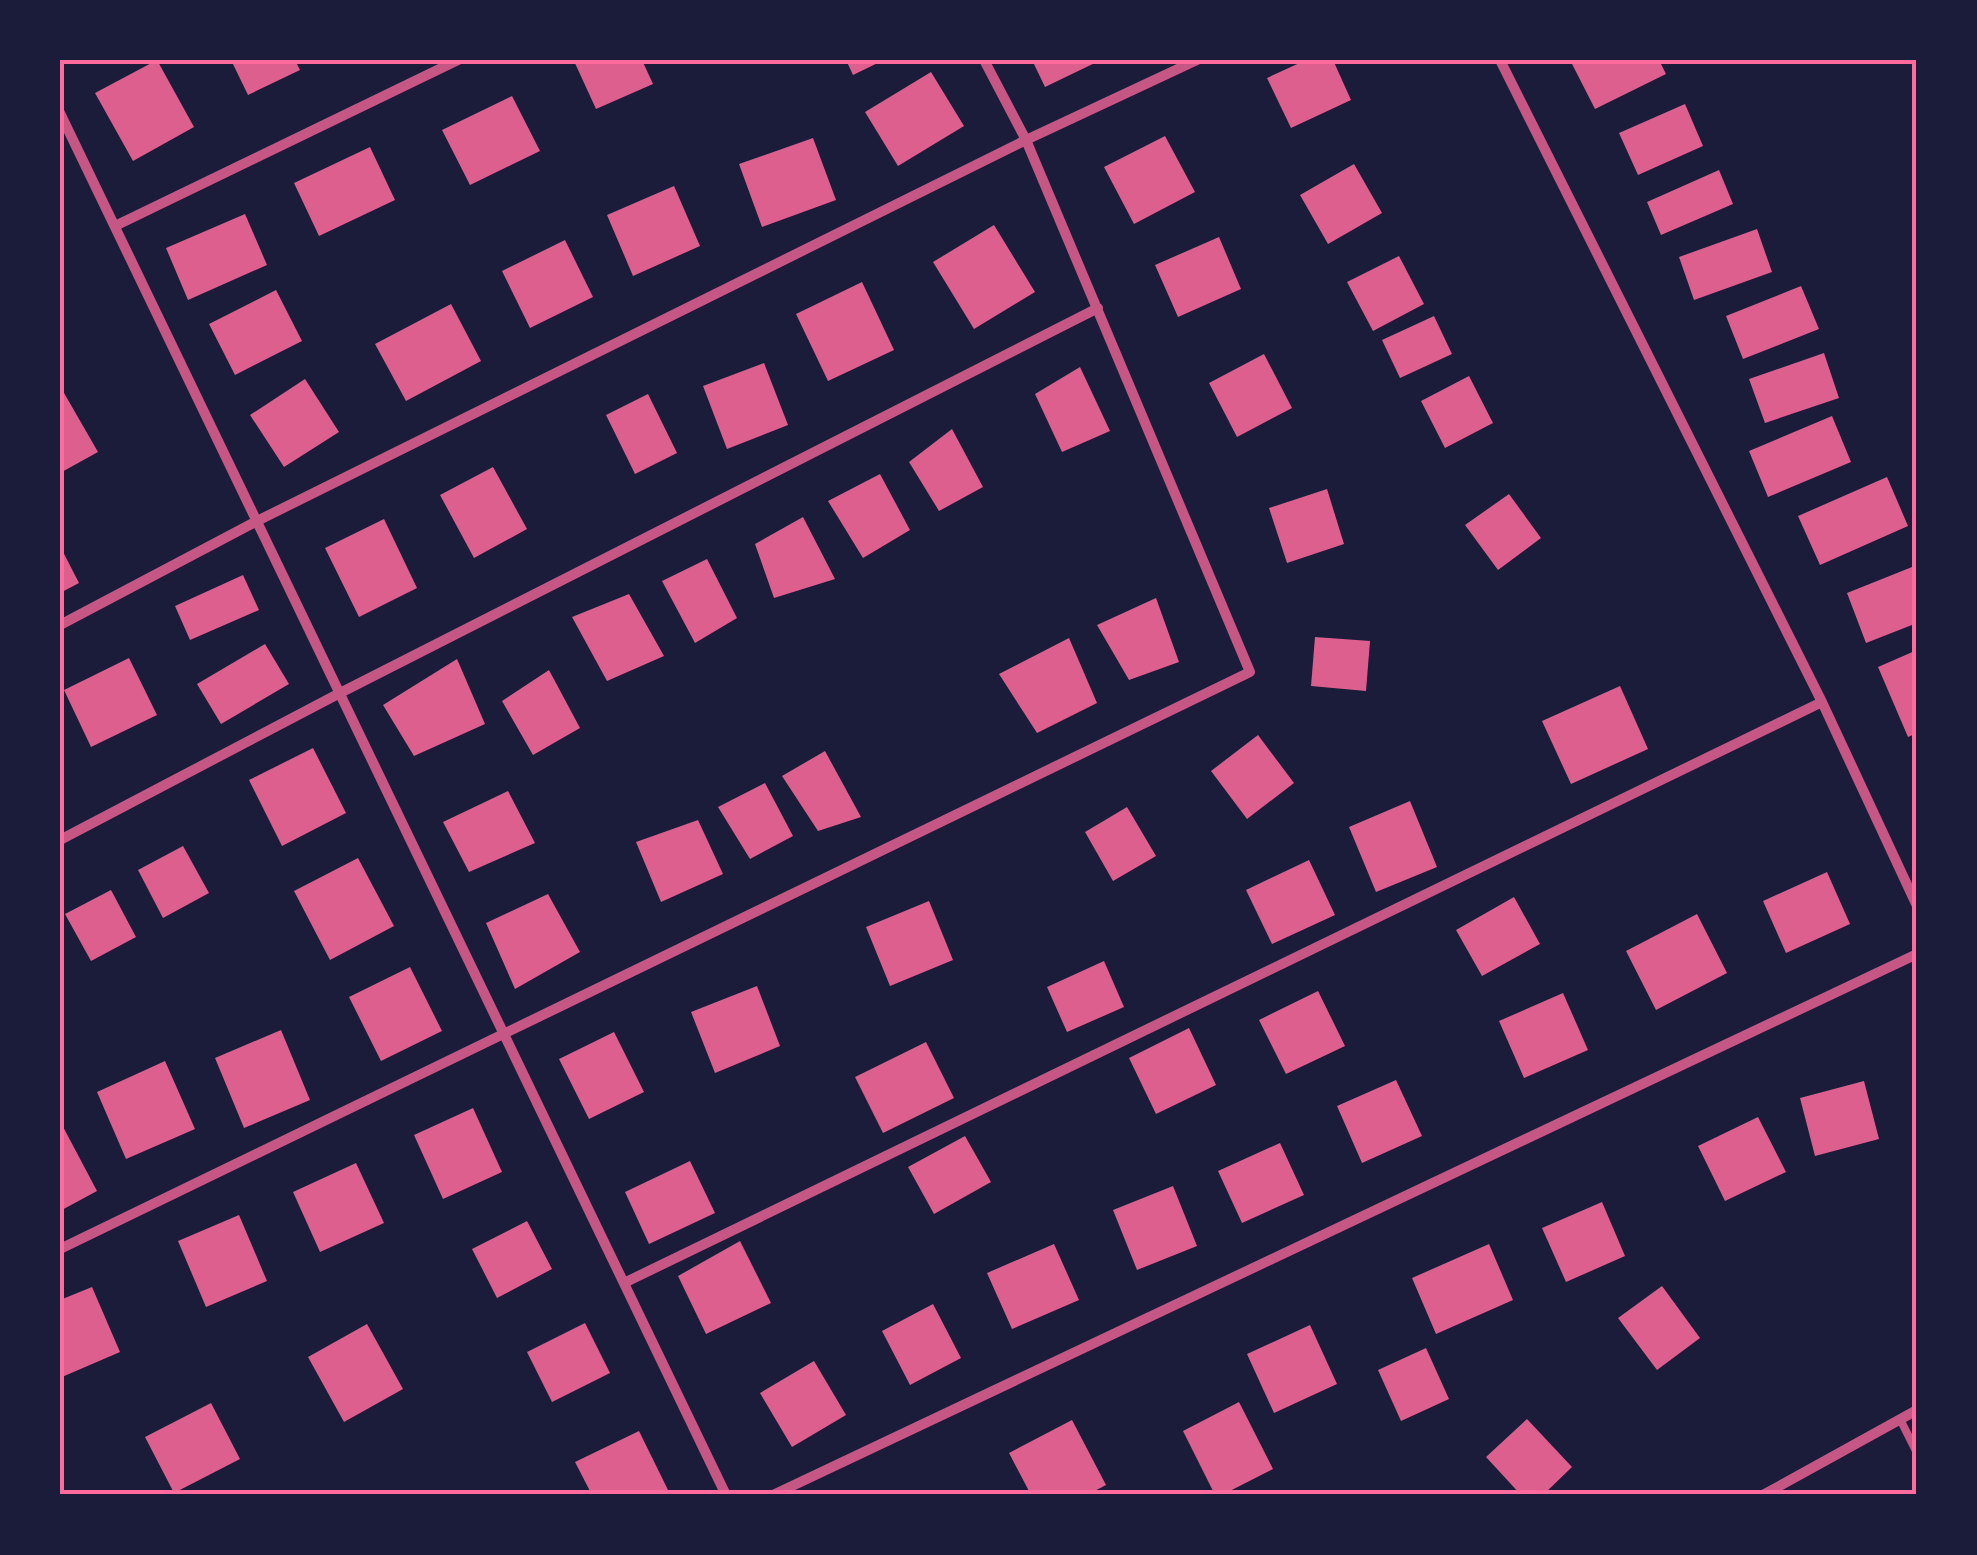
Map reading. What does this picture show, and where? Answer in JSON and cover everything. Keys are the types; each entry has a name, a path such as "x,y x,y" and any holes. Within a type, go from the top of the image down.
{"street":[{"path":"115,226 458,60"},
{"path":"60,1250 1250,672 1026,140 984,60"},
{"path":"60,624 257,521 1026,140 1197,60"},
{"path":"1500,60 1822,702 1917,906"},
{"path":"60,113 726,1495"},
{"path":"60,840 1098,308"},
{"path":"626,1282 1822,702"},
{"path":"773,1495 1917,954"},
{"path":"1763,1495 1917,1410"}],"lane":[{"path":"1900,1419 1917,1453"}],"building":[{"path":"157,60 194,127 133,161 95,93"},
{"path":"231,60 295,60 300,70 248,95"},
{"path":"642,60 653,84 596,109 574,61"},
{"path":"846,60 884,60 853,75"},
{"path":"1032,60 1101,60 1045,87"},
{"path":"1306,60 1333,60 1351,100 1291,128 1267,78"},
{"path":"1570,60 1659,60 1666,74 1595,109"},
{"path":"931,72 964,126 898,166 865,112"},
{"path":"512,96 540,151 470,185 442,130"},
{"path":"1685,104 1703,146 1638,175 1619,133"},
{"path":"1165,136 1195,192 1134,224 1104,167"},
{"path":"813,138 836,200 762,227 739,164"},
{"path":"370,147 395,200 319,236 294,183"},
{"path":"1354,164 1382,213 1328,244 1300,195"},
{"path":"1719,170 1733,204 1661,235 1647,202"},
{"path":"674,186 700,246 633,276 607,215"},
{"path":"245,214 267,265 188,300 166,248"},
{"path":"994,225 1035,292 974,329 933,262"},
{"path":"1757,229 1772,272 1694,300 1679,257"},
{"path":"1219,237 1241,289 1178,317 1155,265"},
{"path":"565,240 593,297 530,328 502,271"},
{"path":"1399,256 1424,304 1373,331 1347,282"},
{"path":"862,282 894,350 828,381 796,314"},
{"path":"1801,286 1819,329 1743,359 1726,316"},
{"path":"276,290 302,341 235,375 209,324"},
{"path":"451,304 481,361 406,401 375,344"},
{"path":"1434,316 1452,354 1400,378 1382,340"},
{"path":"1824,353 1839,398 1765,423 1749,379"},
{"path":"1264,354 1292,408 1237,437 1209,383"},
{"path":"764,363 788,425 727,449 703,386"},
{"path":"1080,367 1110,431 1062,452 1035,394"},
{"path":"1469,376 1493,423 1445,448 1421,401"},
{"path":"305,379 339,432 284,467 250,415"},
{"path":"60,386 98,452 60,473"},
{"path":"648,394 677,453 635,474 606,415"},
{"path":"1832,416 1851,462 1768,497 1749,451"},
{"path":"952,429 983,487 939,511 909,462"},
{"path":"493,467 527,529 474,558 440,495"},
{"path":"880,474 910,530 863,558 828,501"},
{"path":"1887,477 1908,526 1820,565 1798,516"},
{"path":"1327,489 1344,544 1287,563 1269,508"},
{"path":"1509,494 1541,538 1498,570 1465,525"},
{"path":"803,517 835,579 774,598 755,544"},
{"path":"384,519 417,588 359,617 325,548"},
{"path":"60,546 79,583 60,593"},
{"path":"707,559 737,618 695,643 662,581"},
{"path":"1917,565 1917,623 1866,643 1847,593"},
{"path":"243,575 259,610 190,640 175,606"},
{"path":"629,594 664,656 607,681 572,617"},
{"path":"1156,598 1179,662 1129,680 1097,625"},
{"path":"1315,637 1370,641 1366,691 1311,686"},
{"path":"1069,638 1097,703 1037,733 999,674"},
{"path":"265,644 289,684 221,724 197,684"},
{"path":"1917,650 1917,733 1908,737 1878,667"},
{"path":"129,658 157,715 91,747 64,690"},
{"path":"457,659 485,724 414,756 383,705"},
{"path":"549,670 580,728 533,755 502,701"},
{"path":"1620,686 1648,749 1571,784 1542,721"},
{"path":"1258,735 1294,783 1247,819 1211,771"},
{"path":"313,748 346,813 282,846 249,780"},
{"path":"825,751 861,817 818,831 782,776"},
{"path":"765,783 793,836 750,859 718,807"},
{"path":"508,791 535,843 469,872 443,822"},
{"path":"1410,801 1437,867 1376,892 1349,827"},
{"path":"1127,807 1156,856 1113,881 1085,832"},
{"path":"698,820 723,874 661,902 636,842"},
{"path":"183,846 209,893 163,918 138,870"},
{"path":"358,858 394,926 330,960 294,891"},
{"path":"1309,860 1335,915 1272,944 1246,890"},
{"path":"1827,872 1850,924 1786,953 1763,901"},
{"path":"111,890 136,937 91,961 65,914"},
{"path":"548,894 580,952 515,989 486,923"},
{"path":"1514,897 1540,944 1482,976 1456,930"},
{"path":"929,901 953,960 890,986 866,927"},
{"path":"1697,914 1727,973 1656,1010 1626,951"},
{"path":"1104,961 1124,1007 1067,1032 1047,987"},
{"path":"410,967 442,1031 381,1061 349,997"},
{"path":"757,986 780,1046 715,1073 691,1012"},
{"path":"1318,991 1345,1046 1286,1074 1259,1020"},
{"path":"1563,993 1588,1050 1524,1078 1499,1021"},
{"path":"1189,1028 1216,1085 1156,1114 1129,1058"},
{"path":"281,1030 310,1100 244,1128 215,1058"},
{"path":"614,1032 644,1092 589,1119 559,1059"},
{"path":"926,1042 954,1098 883,1133 855,1077"},
{"path":"165,1061 195,1129 126,1159 97,1092"},
{"path":"1396,1080 1422,1136 1362,1163 1337,1106"},
{"path":"1864,1081 1879,1139 1815,1156 1800,1098"},
{"path":"473,1108 502,1172 443,1199 414,1135"},
{"path":"1758,1117 1786,1172 1725,1201 1698,1146"},
{"path":"60,1121 97,1191 60,1211"},
{"path":"965,1136 991,1182 934,1214 908,1167"},
{"path":"1280,1143 1304,1195 1242,1223 1218,1171"},
{"path":"690,1161 715,1213 649,1244 625,1192"},
{"path":"356,1163 384,1223 320,1252 293,1192"},
{"path":"1173,1186 1197,1246 1137,1270 1113,1210"},
{"path":"1602,1202 1625,1256 1566,1282 1542,1228"},
{"path":"239,1215 267,1281 206,1307 178,1241"},
{"path":"527,1221 552,1269 497,1298 472,1249"},
{"path":"740,1241 771,1303 706,1334 678,1276"},
{"path":"1054,1244 1079,1300 1012,1329 987,1273"},
{"path":"1489,1244 1513,1300 1436,1334 1412,1278"},
{"path":"1662,1286 1700,1338 1657,1370 1618,1318"},
{"path":"92,1287 120,1352 62,1377 60,1300"},
{"path":"933,1304 961,1358 910,1385 882,1331"},
{"path":"585,1323 610,1373 552,1402 527,1352"},
{"path":"367,1324 403,1389 344,1422 308,1357"},
{"path":"1310,1325 1337,1384 1274,1413 1247,1354"},
{"path":"1426,1348 1449,1399 1401,1421 1378,1370"},
{"path":"814,1361 846,1415 792,1447 760,1393"},
{"path":"1239,1402 1273,1469 1215,1495 1183,1431"},
{"path":"211,1403 240,1459 174,1493 145,1437"},
{"path":"1527,1419 1572,1467 1543,1495 1521,1495 1486,1457"},
{"path":"1072,1420 1106,1485 1087,1495 1031,1495 1009,1453"},
{"path":"639,1431 668,1490 658,1495 592,1495 575,1462"}]}
